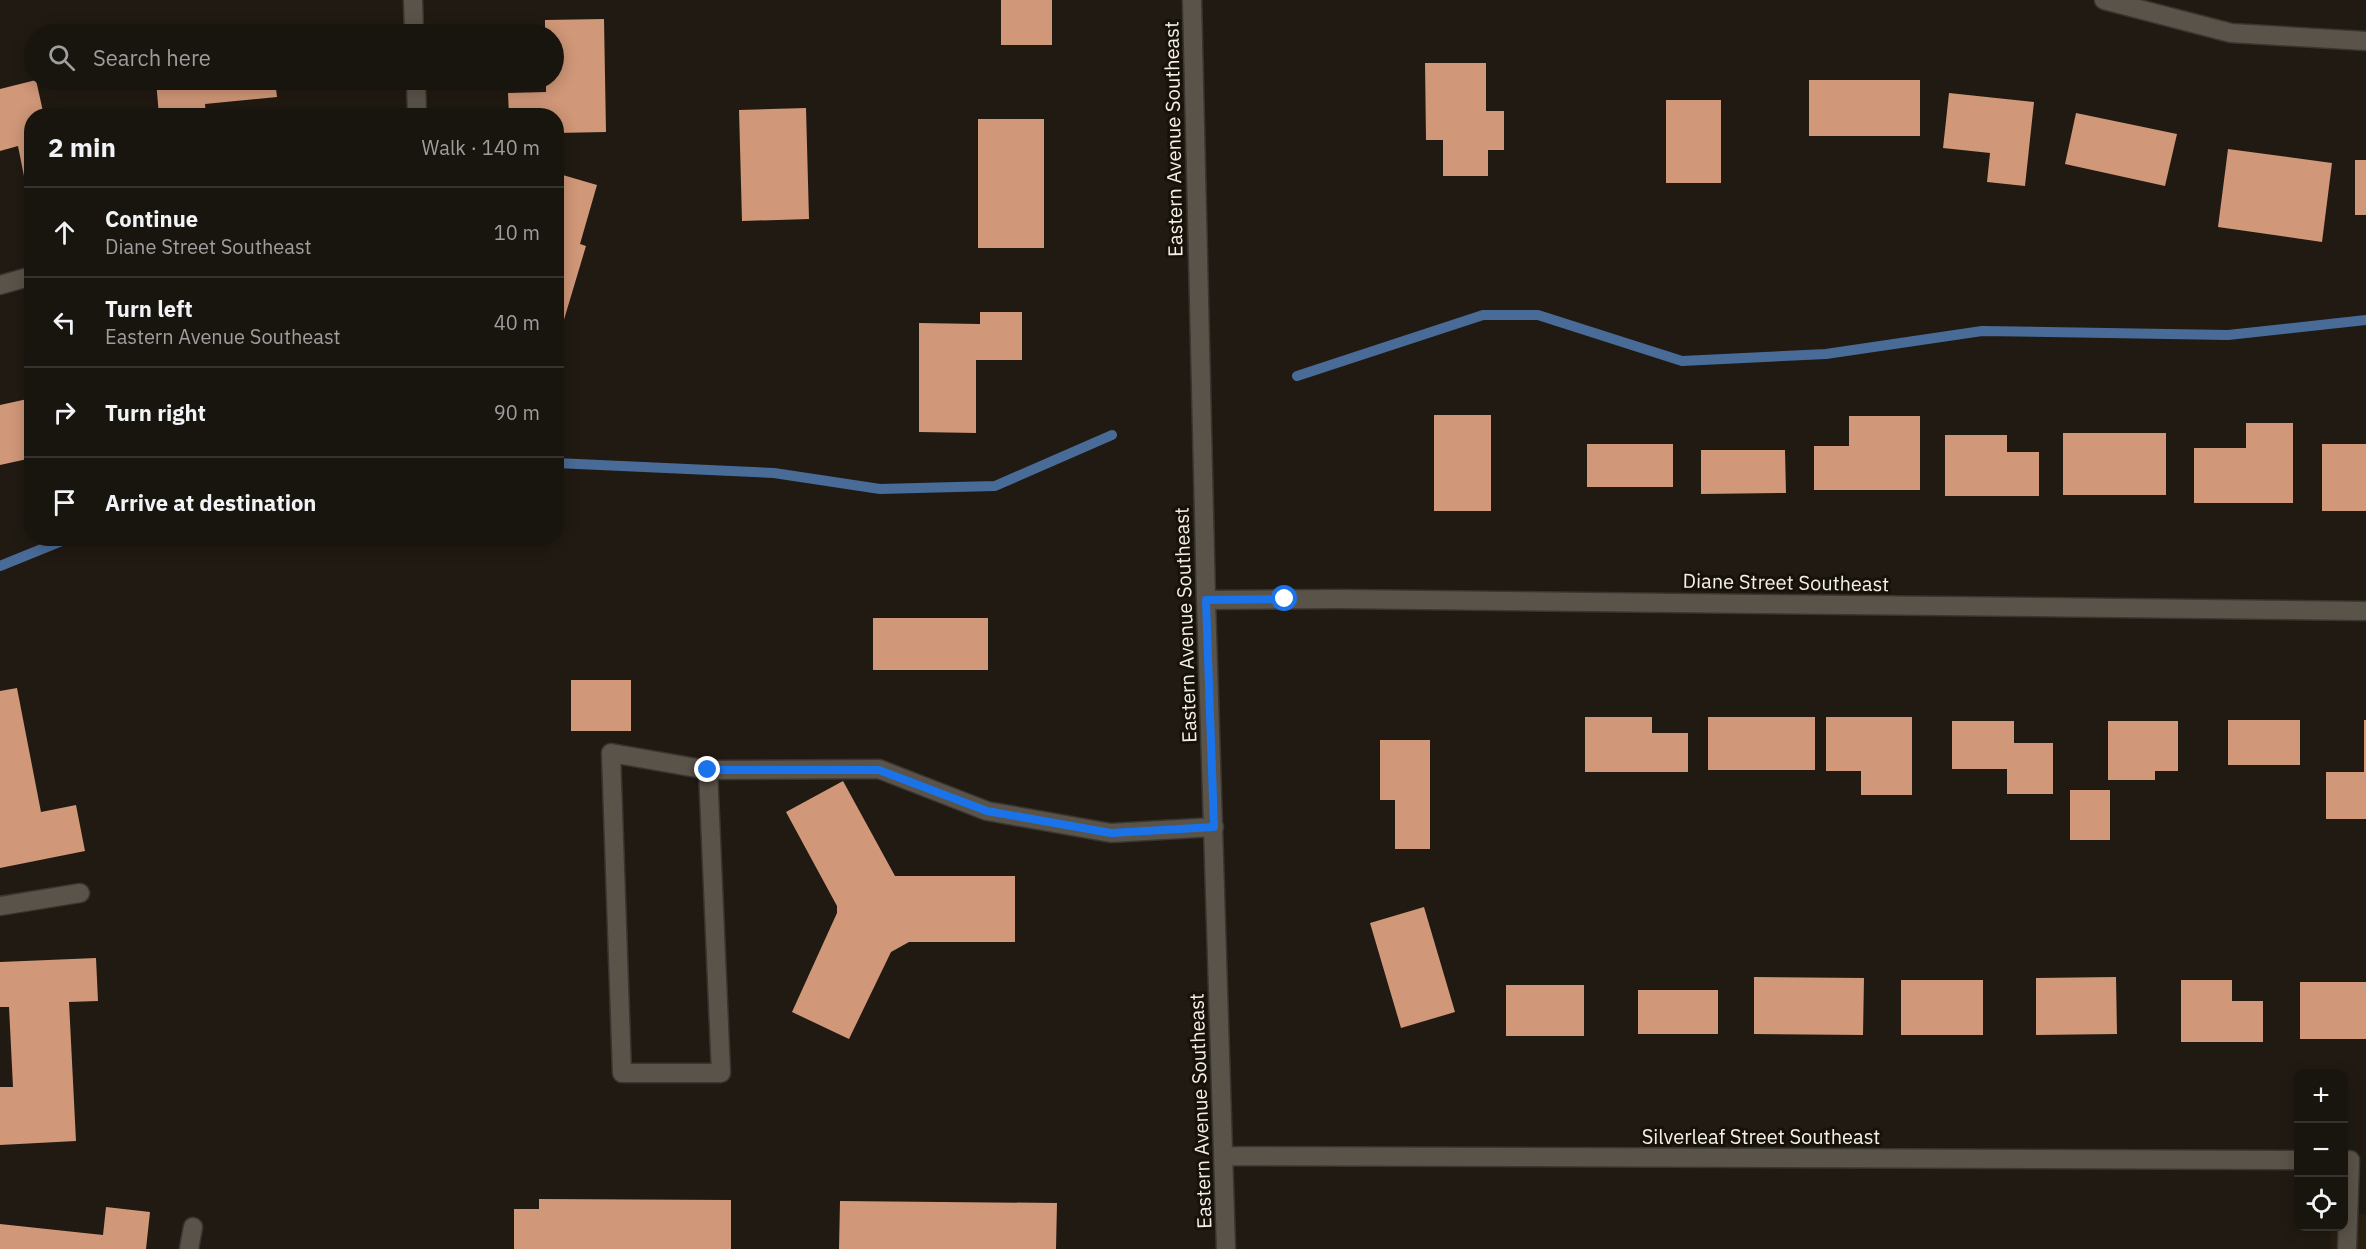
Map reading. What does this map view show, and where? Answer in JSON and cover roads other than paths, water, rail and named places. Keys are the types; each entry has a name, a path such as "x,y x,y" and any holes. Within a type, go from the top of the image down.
{"street":[{"path":"413,0 414,24"},
{"name":"Eastern Avenue Southeast","path":"1192,0 1206,600 1226,1249"},
{"path":"2104,0 2231,33 2366,41"},
{"path":"416,90 417,108"},
{"path":"0,285 24,278"},
{"name":"Diane Street Southeast","path":"1206,600 1339,599 2366,611"},
{"path":"708,770 721,1073 622,1073 611,753 708,770 879,770 987,811 1111,833 1214,827"},
{"path":"0,906 80,893"},
{"name":"Silverleaf Street Southeast","path":"1224,1156 2294,1160"},
{"path":"2347,1249 2353,1160"},
{"path":"189,1249 193,1227"}],"waterway":[{"path":"1297,376 1483,315 1538,315 1682,361 1826,354 1982,331 2228,335 2366,320"},
{"path":"564,463 774,473 880,489 995,486 1112,435"},
{"path":"0,566 49,546"}]}
